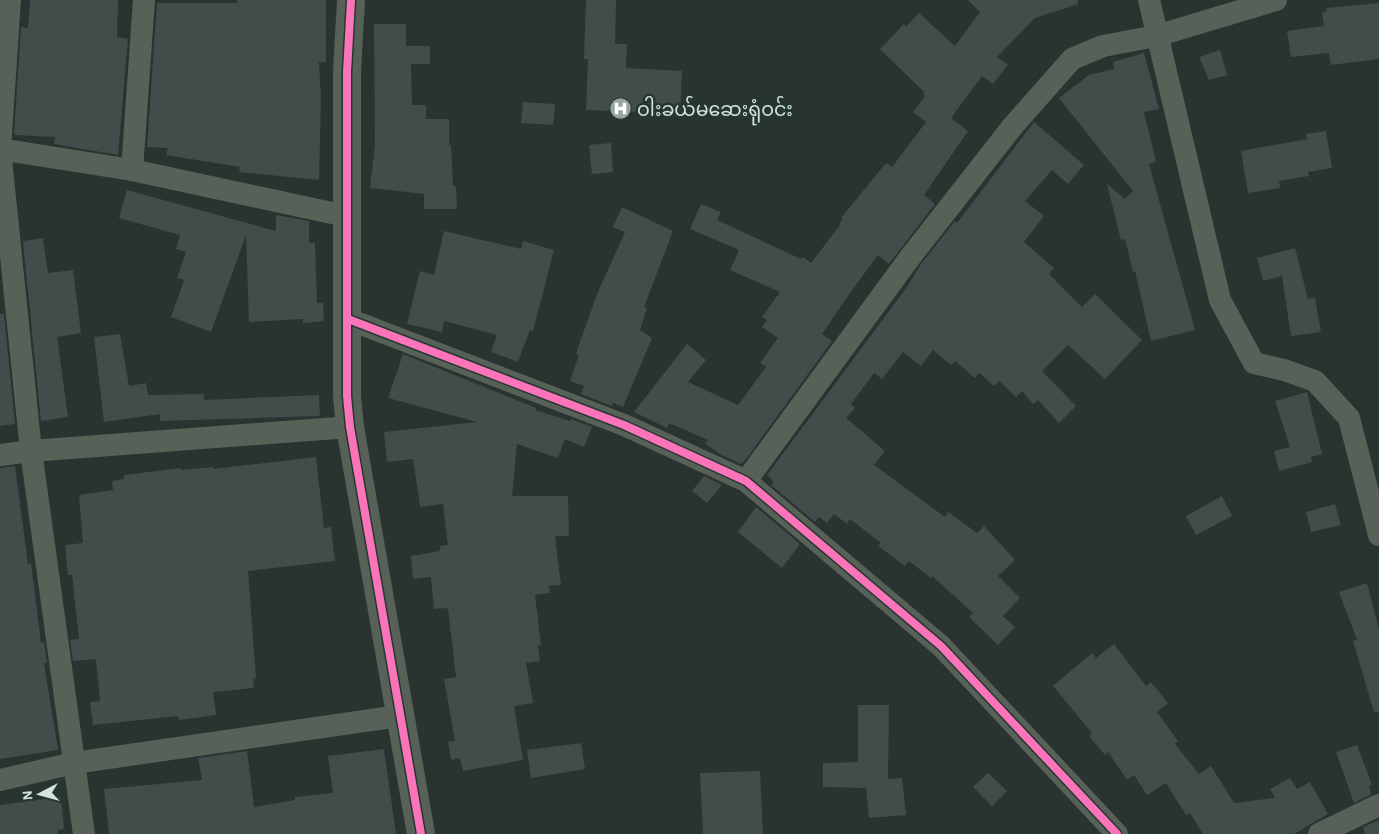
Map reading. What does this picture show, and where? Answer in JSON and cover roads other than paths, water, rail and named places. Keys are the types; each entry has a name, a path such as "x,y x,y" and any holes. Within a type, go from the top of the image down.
{"street":[{"path":"10,0 0,149 31,450 84,834"},
{"path":"132,170 144,0"},
{"path":"351,0 347,72 347,396 350,427 421,834"},
{"path":"1149,0 1220,300 1254,363 1284,370 1316,381 1349,418 1379,534"},
{"path":"746,482 910,256 1012,127 1072,59 1103,46 1156,36 1276,0"},
{"path":"0,149 132,170 346,216"},
{"path":"348,319 624,425 746,482 941,646 1116,834"},
{"path":"0,455 31,450 350,427"},
{"path":"0,780 74,763 399,716"},
{"path":"1319,834 1379,805"}],"place":[{"name":"ဝါးခယ်မဆေးရုံဝင်း","path":"621,109"}]}
